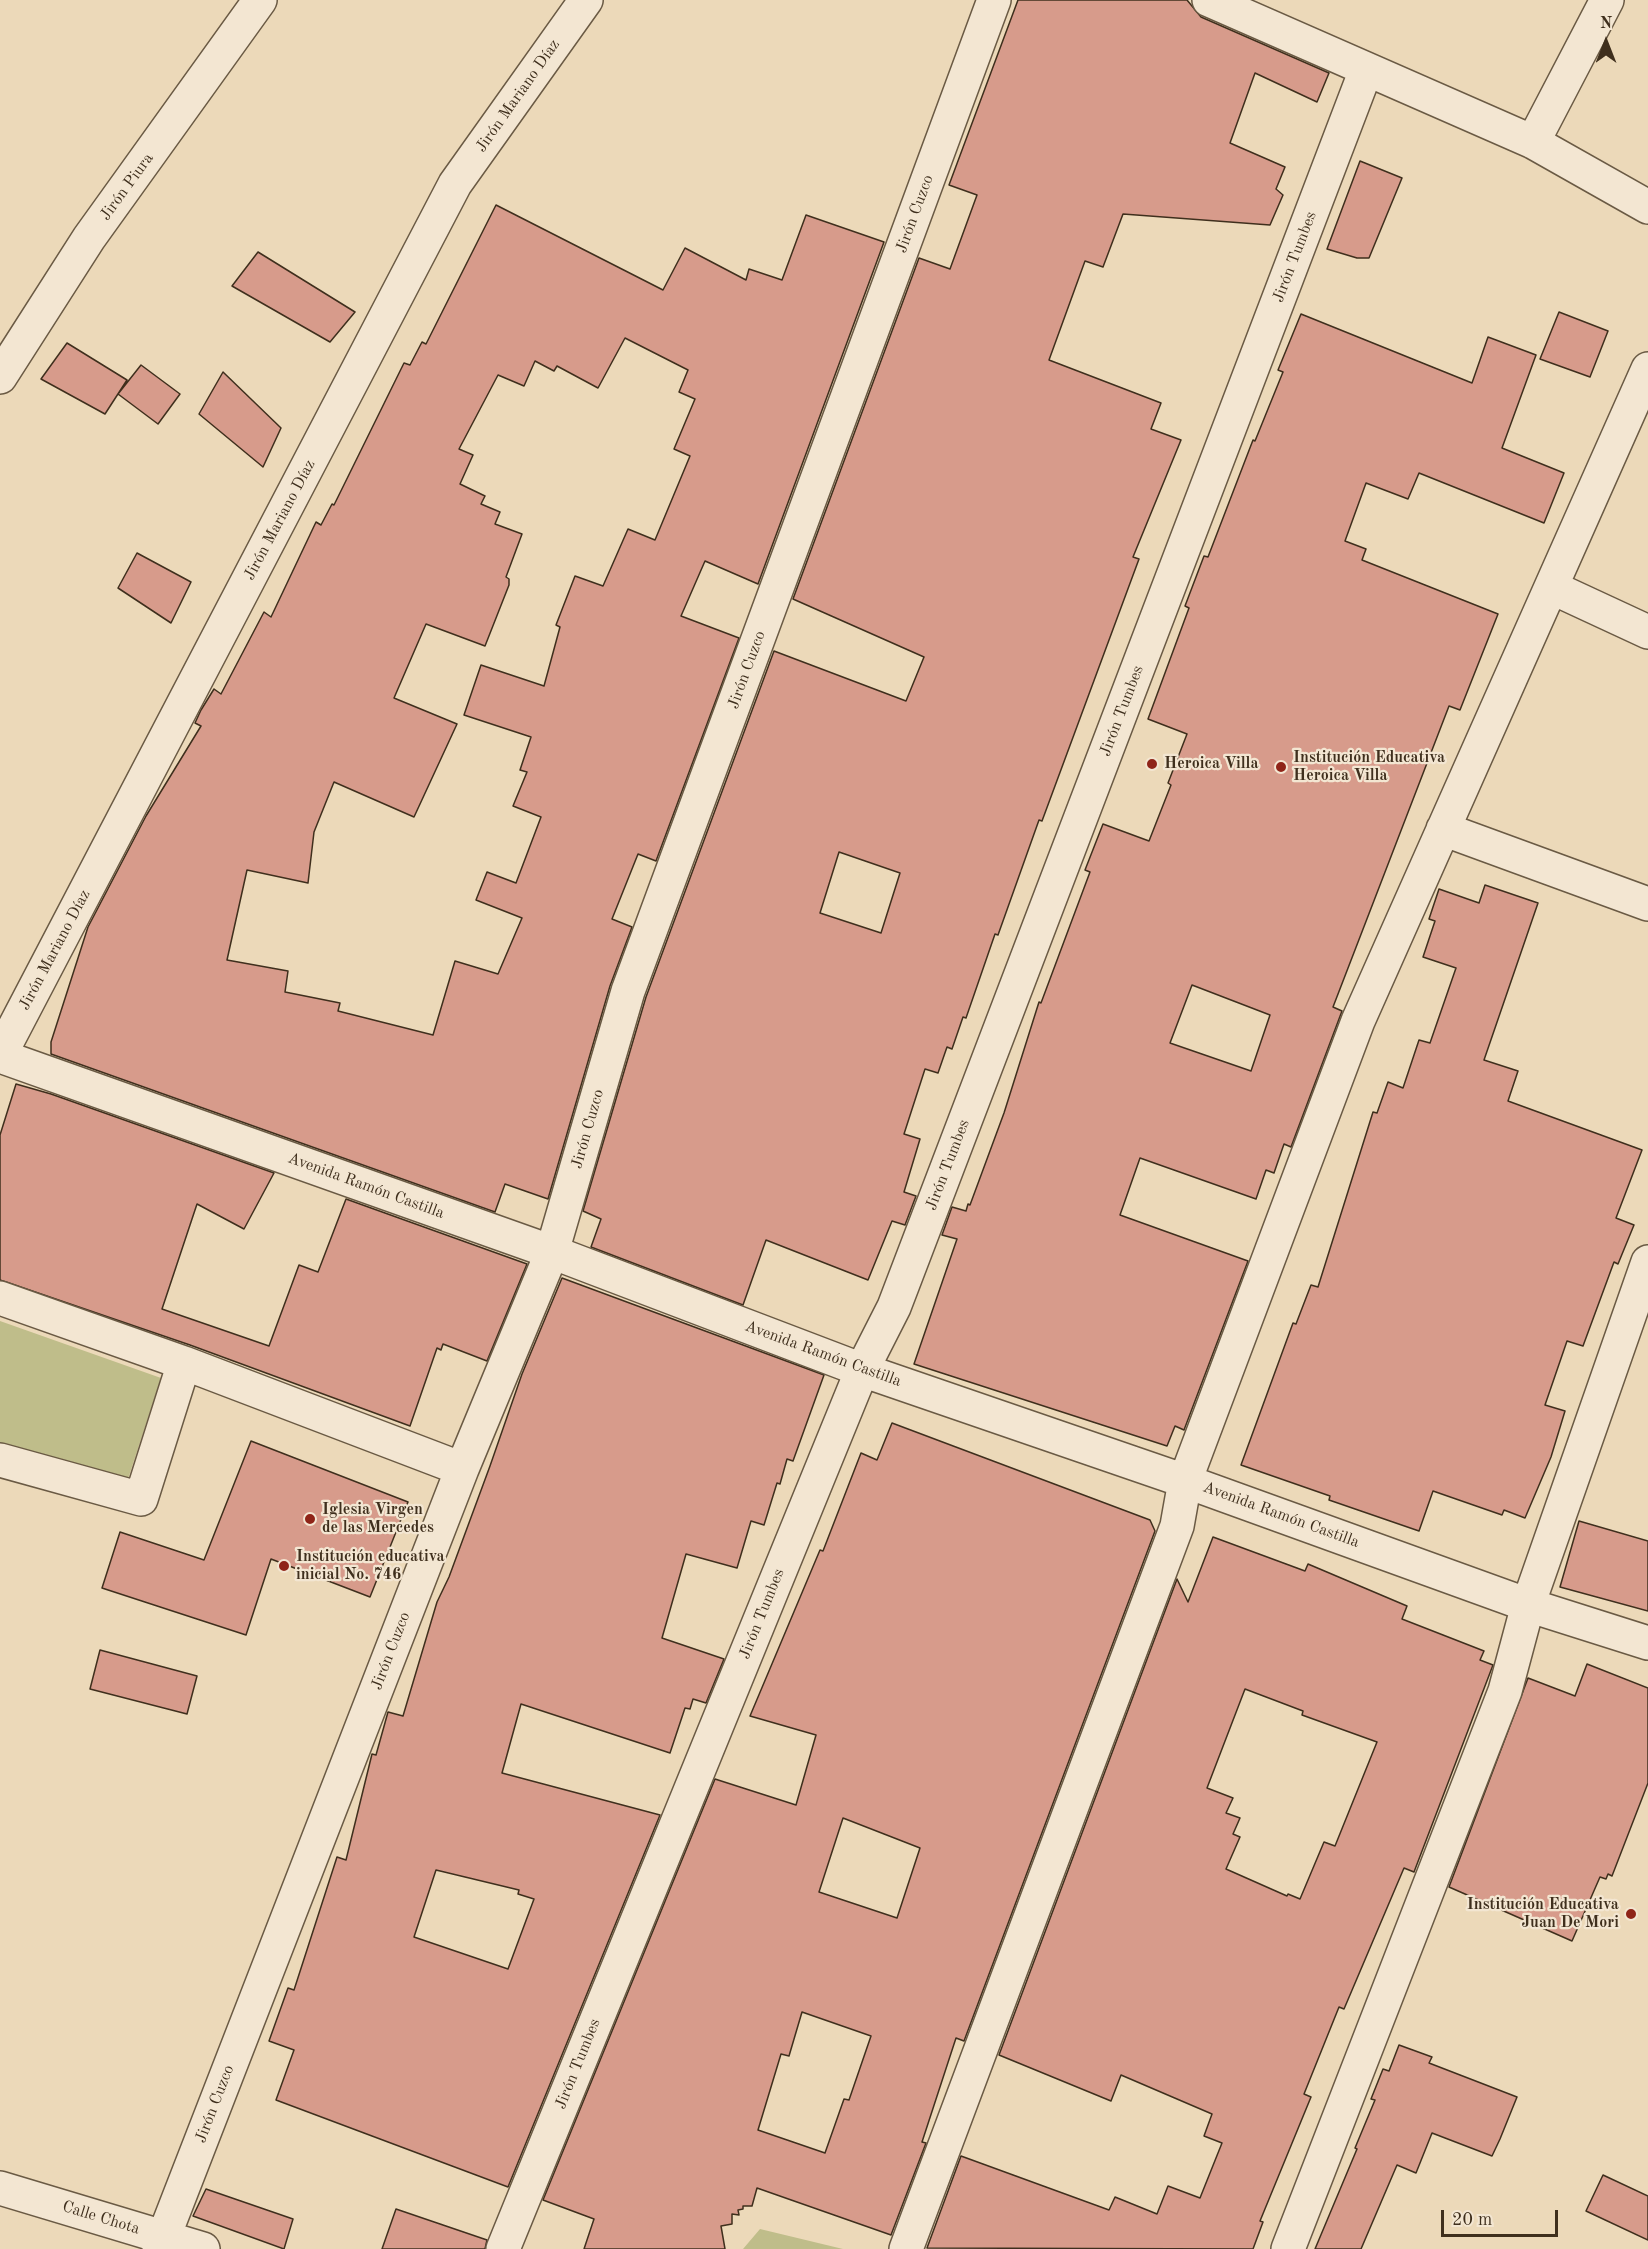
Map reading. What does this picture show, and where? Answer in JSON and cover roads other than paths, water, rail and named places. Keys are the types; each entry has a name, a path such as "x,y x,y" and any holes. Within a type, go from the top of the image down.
{"street":[{"name":"Jirón Piura","path":"0,377 89,238 260,0"},
{"name":"Jirón Mariano Díaz","path":"0,1055 455,184 586,0"},
{"name":"Jirón Cuzco","path":"161,2243 462,1469 552,1252 628,991 994,0"},
{"path":"1209,0 1533,142 1648,207"},
{"path":"1533,142 1606,0"},
{"name":"Jirón Tumbes","path":"503,2249 862,1370 894,1307 1366,70"},
{"path":"906,2249 1177,1526 1185,1480 1358,1021 1648,369"},
{"path":"1551,587 1648,632"},
{"path":"1443,829 1648,904"},
{"name":"Avenida Ramón Castilla","path":"0,1055 552,1252 862,1370 1185,1480 1528,1605 1648,1643"},
{"path":"1288,2249 1505,1691 1528,1605 1648,1262"},
{"path":"0,1298 184,1363 462,1469"},
{"path":"0,1460 141,1499 184,1363"},
{"name":"Calle Chota","path":"0,2188 161,2243 203,2249"}],"place":[{"name":"Heroica Villa","path":"1152,764"},
{"name":"Institución Educativa Heroica Villa","path":"1281,767"},
{"name":"Iglesia Virgen de las Mercedes","path":"310,1519"},
{"name":"Institución educativa inicial No. 746","path":"284,1566"},
{"name":"Institución Educativa Juan De Mori","path":"1631,1914"}]}
